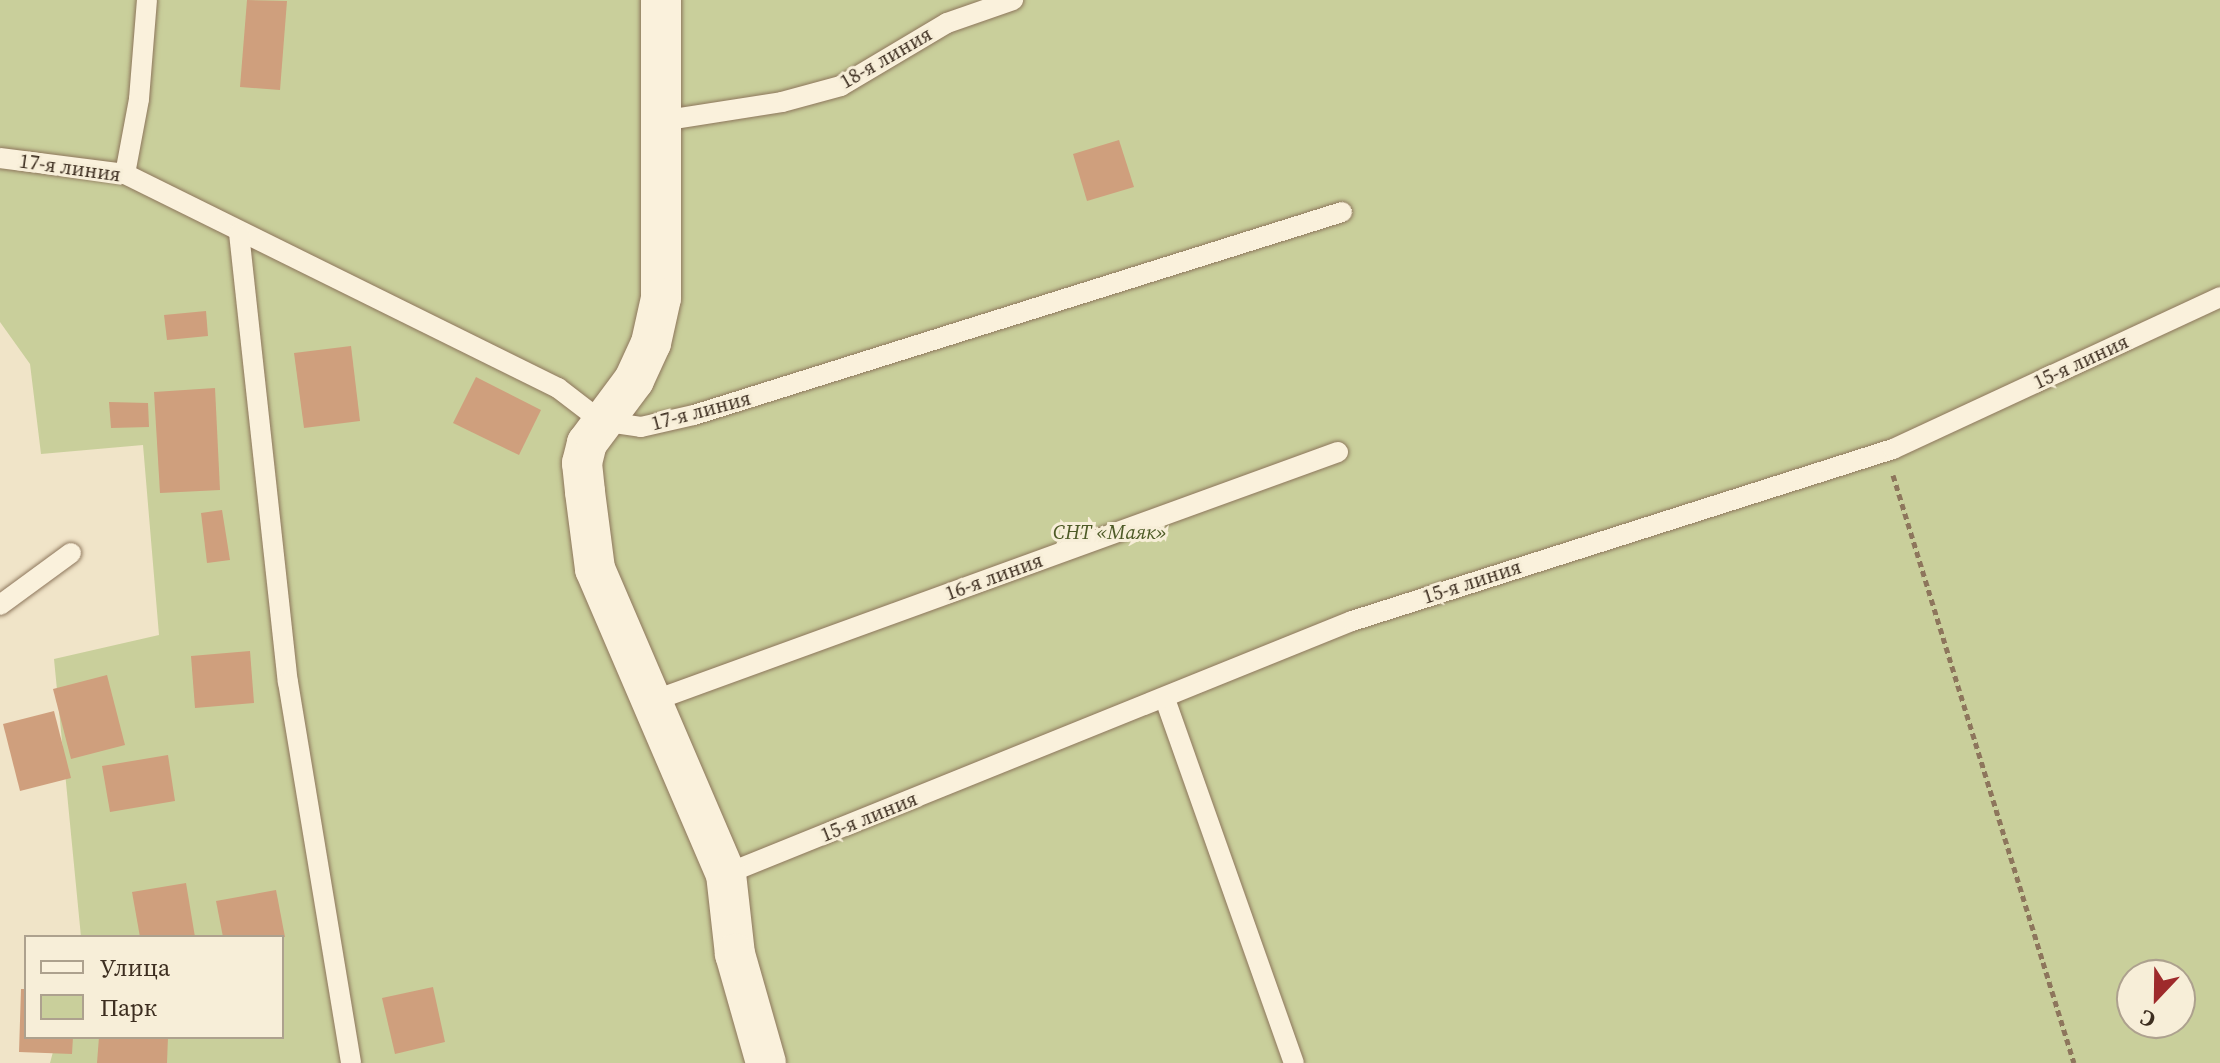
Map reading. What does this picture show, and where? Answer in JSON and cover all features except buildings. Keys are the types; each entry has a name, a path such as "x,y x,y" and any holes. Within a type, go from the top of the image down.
{"street":[{"path":"661,0 661,298 651,343 634,380 601,421 582,463 595,569 726,874 735,954 766,1063"}],"lane":[{"path":"125,174 139,99 147,0"},
{"name":"18-я линия","path":"661,121 782,102 841,86 947,23 1013,0"},
{"name":"17-я линия","path":"0,158 125,174 239,233 286,250 558,388 601,421 641,427 694,415 1342,212"},
{"path":"239,233 288,682 351,1063"},
{"name":"15-я линия","path":"726,874 1352,621 1885,451 2220,297"},
{"name":"16-я линия","path":"650,702 1338,452"},
{"path":"0,605 71,553"},
{"path":"1165,699 1294,1063"}],"path":[{"path":"1885,451 2074,1063"}],"green space":[{"name":"СНТ «Маяк»","path":"0,0 2220,0 2220,1063 50,1063 56,1039 284,1039 284,935 81,935 54,659 159,635 143,445 41,454 30,364 0,322"}]}
